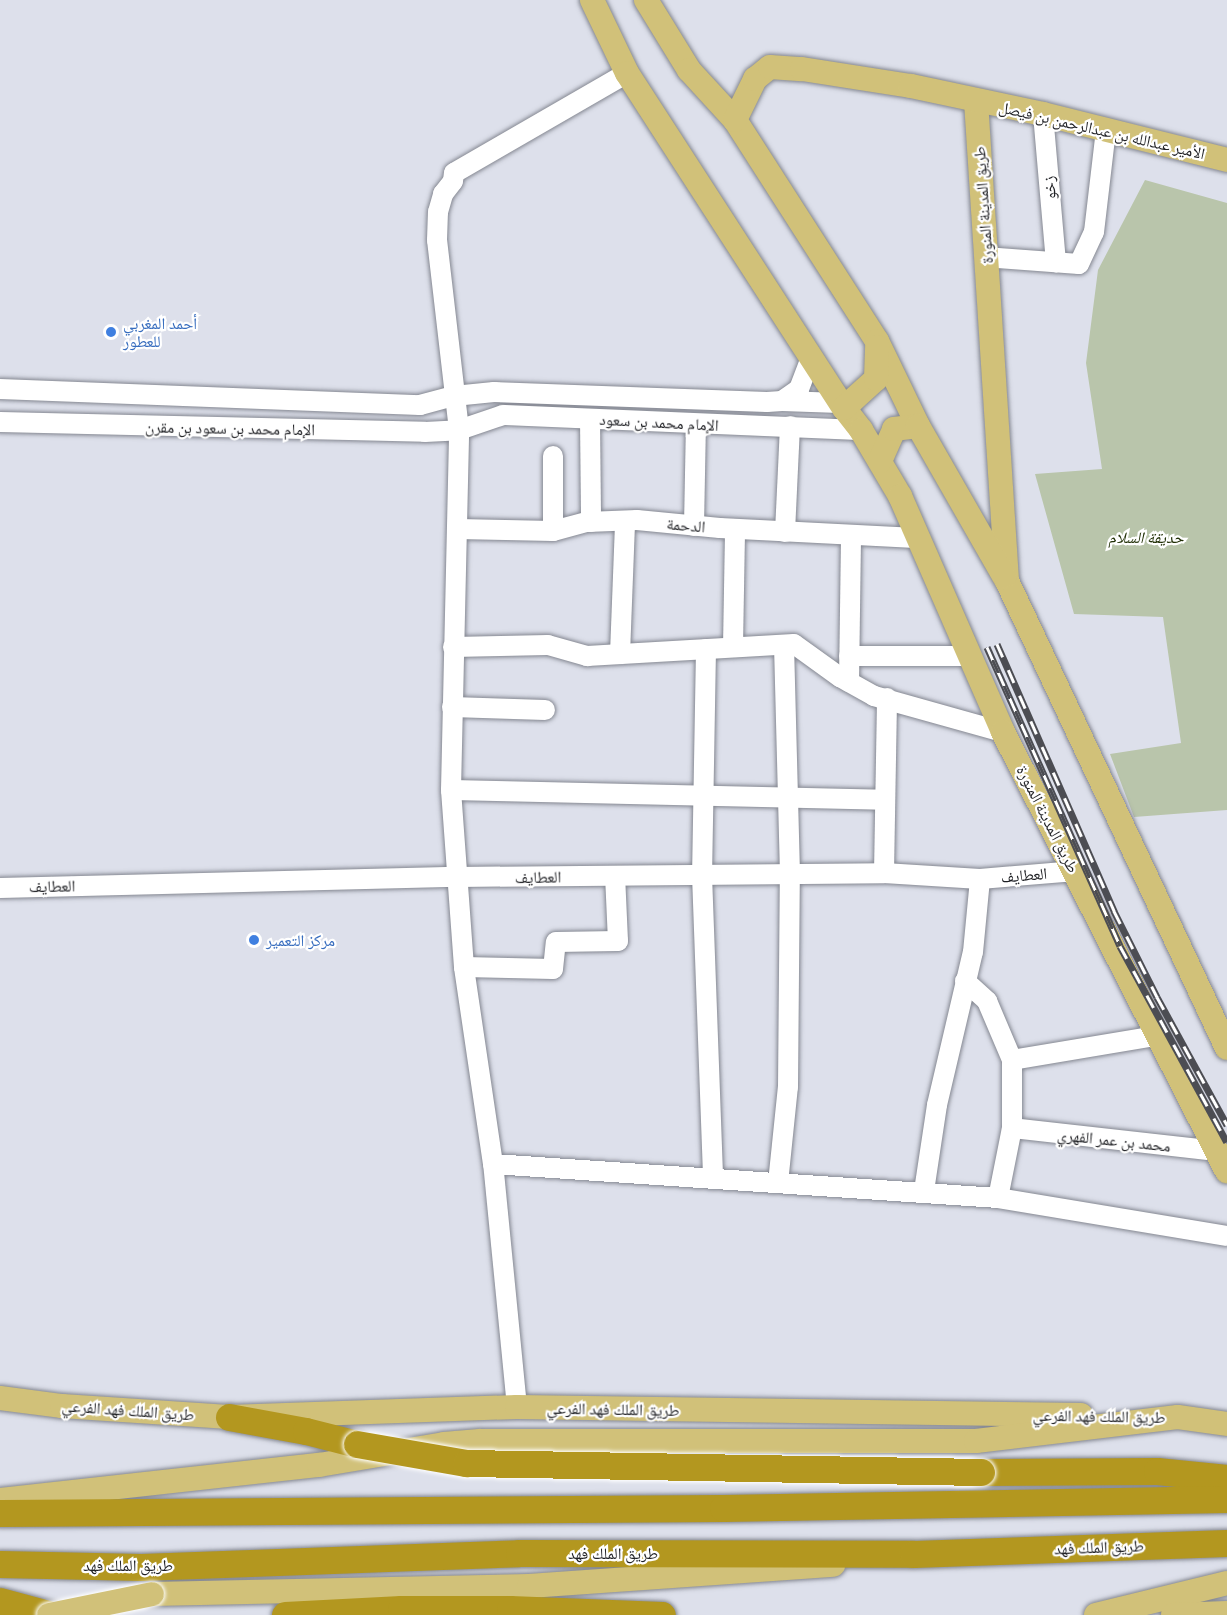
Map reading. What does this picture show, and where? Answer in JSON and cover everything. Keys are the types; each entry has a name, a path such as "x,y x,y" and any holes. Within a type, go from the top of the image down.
{"highway":[{"path":"229,1417 306,1431 357,1444 466,1463 981,1472 1157,1471 1227,1478"},
{"path":"0,1513 723,1508 1227,1499"},
{"name":"طريق الملك فهد","path":"0,1564 141,1567 519,1553 913,1554 1227,1543"},
{"path":"0,1601 51,1615"},
{"path":"285,1615 401,1609 510,1609 662,1615"}],"main road":[{"name":"طريق المدينة المنورة","path":"592,0 627,73 842,406 861,430 900,496 916,538 1003,732 1076,871 1156,1036 1221,1161"},
{"name":"طريق المدينة المنورة","path":"646,0 689,70 735,120 877,341 918,426 1007,581 1227,1048"},
{"path":"735,120 755,79 770,67 911,86 976,101"},
{"name":"طريق المدينة المنورة","path":"976,101 1007,581"},
{"name":"الأمير عبدالله بن عبدالرحمن بن فيصل","path":"976,101 1042,114 1227,160"},
{"path":"842,406 876,379 877,341"},
{"path":"880,461 894,429 918,426"},
{"name":"طريق الملك فهد الفرعي","path":"0,1398 62,1406 229,1417 517,1407 1178,1417"},
{"path":"0,1500 319,1465 444,1444 480,1441 976,1441 1178,1417 1227,1422"},
{"path":"1178,1417 1227,1431"},
{"path":"51,1615 152,1594 529,1586 844,1564 913,1554"},
{"path":"1096,1615 1227,1583"},
{"path":"1106,1615 1227,1600"},
{"path":"1173,1615 1227,1613"}],"street":[{"path":"517,1407 493,1164 464,967 451,790 459,430 445,293 437,240 441,200 453,181 454,173 627,73"},
{"name":"زخو","path":"1042,114 1056,262"},
{"path":"998,258 1079,264 1094,232 1106,130"},
{"path":"782,400 799,389 811,358"},
{"name":"الإمام محمد بن سعود بن مقرن","path":"0,389 420,405 454,396"},
{"name":"الإمام محمد بن سعود","path":"454,396 494,392 782,400 842,406"},
{"name":"الإمام محمد بن سعود","path":"459,430 503,415 696,425 790,426 861,430"},
{"path":"590,419 591,522"},
{"name":"الإمام محمد بن سعود بن مقرن","path":"0,422 426,432 459,430"},
{"path":"694,526 696,425"},
{"path":"785,532 790,426"},
{"path":"553,456 553,531"},
{"path":"620,654 625,521"},
{"name":"الدحمة","path":"458,529 553,531 591,522 625,521 916,538"},
{"path":"733,647 735,529"},
{"path":"849,682 851,535"},
{"path":"453,647 548,645 587,656 794,644 849,682 874,696 1003,732"},
{"path":"778,1183 788,1087 790,874 784,645"},
{"path":"706,649 702,875 713,1177"},
{"path":"849,656 970,656"},
{"path":"884,873 887,698"},
{"path":"452,707 545,710"},
{"path":"451,790 885,800"},
{"name":"العطايف","path":"0,888 457,877 884,873 980,879 1076,871"},
{"path":"464,967 553,969 556,942 618,941 615,876"},
{"path":"924,1191 937,1105 973,952 980,879"},
{"path":"965,981 987,1001 1012,1060 1012,1128 998,1198"},
{"path":"1012,1060 1156,1036"},
{"name":"محمد بن عمر الفهري","path":"1012,1128 1221,1161"},
{"path":"493,1164 924,1191 998,1198 1227,1236"}],"green space":[{"name":"حديقة السلام","path":"1145,180 1227,203 1227,810 1134,817 1110,754 1181,743 1163,617 1074,614 1035,474 1102,469 1086,363 1098,270"}],"railway":[{"path":"997,644 1114,911 1157,997 1227,1125"},
{"path":"987,647 1120,946 1227,1142"}],"place":[{"name":"أحمد المغربي للعطور","path":"111,332"},
{"name":"مركز التعمير","path":"254,940"}]}
